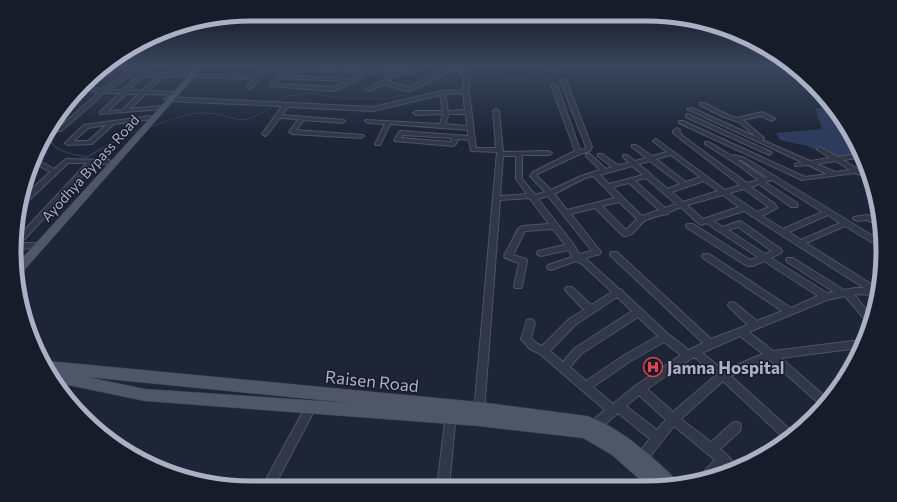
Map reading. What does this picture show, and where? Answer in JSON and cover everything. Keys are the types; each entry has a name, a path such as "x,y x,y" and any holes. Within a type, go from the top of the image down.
{"main road":[{"name":"Ayodhya Bypass Road","path":"148,121 179,88"},
{"name":"Ayodhya Bypass Road","path":"21,260 33,249 134,138 159,108 174,94"},
{"name":"Ayodhya Bypass Road","path":"21,265 33,249 109,162 134,138"},
{"name":"Raisen Road","path":"53,367 152,377 451,412"},
{"name":"Raisen Road","path":"59,377 141,394 310,407 479,414 542,425 591,429 621,443 665,480"},
{"path":"141,394 152,377"},
{"name":"Raisen Road","path":"591,429 653,481"}],"street":[{"path":"59,130 106,88"},
{"path":"128,88 102,113 159,108"},
{"path":"124,111 148,88"},
{"path":"325,88 335,88"},
{"path":"555,88 578,152"},
{"path":"551,268 597,252 550,193 533,176 535,173 578,152 588,150 589,147 566,88"},
{"path":"87,89 102,91 174,94 266,104 374,109 442,94 466,91 473,150 518,154 549,152"},
{"path":"442,94 446,113 442,126"},
{"path":"412,100 417,109 414,124"},
{"path":"264,134 287,104"},
{"path":"702,104 738,120 766,142"},
{"path":"335,134 348,108"},
{"path":"363,131 374,109"},
{"path":"690,109 834,174"},
{"path":"479,414 500,152 496,111"},
{"path":"416,113 469,112"},
{"path":"738,120 762,114 772,119"},
{"path":"278,116 342,121"},
{"path":"688,116 771,152 762,159"},
{"path":"302,118 292,132 335,134 363,131 388,122 471,128"},
{"path":"722,123 732,118"},
{"path":"112,122 90,144 68,143 86,126 112,122 148,121"},
{"path":"378,144 388,122"},
{"path":"681,122 804,179 861,170"},
{"path":"429,124 424,139 453,144 455,138 472,138"},
{"path":"678,130 675,132 682,138 773,208 757,215"},
{"path":"656,142 745,208 873,289"},
{"path":"707,143 730,157 794,205"},
{"path":"634,146 684,185"},
{"path":"820,149 863,174"},
{"path":"496,198 531,197 550,193 594,173 672,153"},
{"path":"518,154 519,179 531,197 571,247 577,258 585,262 619,292 665,337 723,375 786,433"},
{"path":"588,155 604,171"},
{"path":"600,155 616,167"},
{"path":"625,156 705,221 826,297"},
{"path":"797,165 855,156"},
{"path":"730,157 743,159 876,242"},
{"path":"27,197 66,161 109,162"},
{"path":"21,239 92,162"},
{"path":"39,163 55,172"},
{"path":"597,205 626,234 638,224 641,219 665,212 683,204 762,181 786,170"},
{"path":"594,173 641,219"},
{"path":"608,186 649,175"},
{"path":"668,191 705,178"},
{"path":"630,180 665,212"},
{"path":"566,213 620,198"},
{"path":"721,230 738,224 778,251 750,264 688,227 745,208"},
{"path":"783,232 828,212"},
{"path":"857,219 867,217 874,220"},
{"path":"800,243 846,223"},
{"path":"518,286 523,261 508,256 522,229 554,226"},
{"path":"870,238 876,236"},
{"path":"728,250 742,244"},
{"path":"21,247 33,249"},
{"path":"541,253 571,247"},
{"path":"21,250 33,249"},
{"path":"614,254 710,344"},
{"path":"706,256 789,311"},
{"path":"790,260 845,293 867,316"},
{"path":"569,289 590,310"},
{"path":"543,351 572,322 619,292"},
{"path":"591,429 639,389 691,354 710,344 826,297 845,293 873,292"},
{"path":"732,305 755,325"},
{"path":"563,368 578,351 638,312"},
{"path":"530,322 526,339 533,346 543,351 585,387 658,438"},
{"path":"740,331 771,355 821,400"},
{"path":"585,387 626,359 665,337"},
{"path":"641,459 673,419 723,375 771,355 856,345"},
{"path":"639,389 729,465"},
{"path":"271,481 310,407"},
{"path":"443,481 451,412"},
{"path":"712,450 736,426"},
{"path":"712,471 723,459"}],"water":[{"path":"815,108 826,108 845,136 855,155 854,158 828,156 807,146 780,140 776,133 822,129"}],"waterway":[{"path":"276,102 288,96 311,93 338,98 387,98 404,95 420,88"},
{"path":"149,128 180,117 200,113 222,115 243,120 251,118 273,105"},
{"path":"116,141 126,135 140,130"},
{"path":"50,140 57,148 61,150 87,157 117,140"}],"place":[{"name":"Jamna Hospital","path":"653,367"}]}
